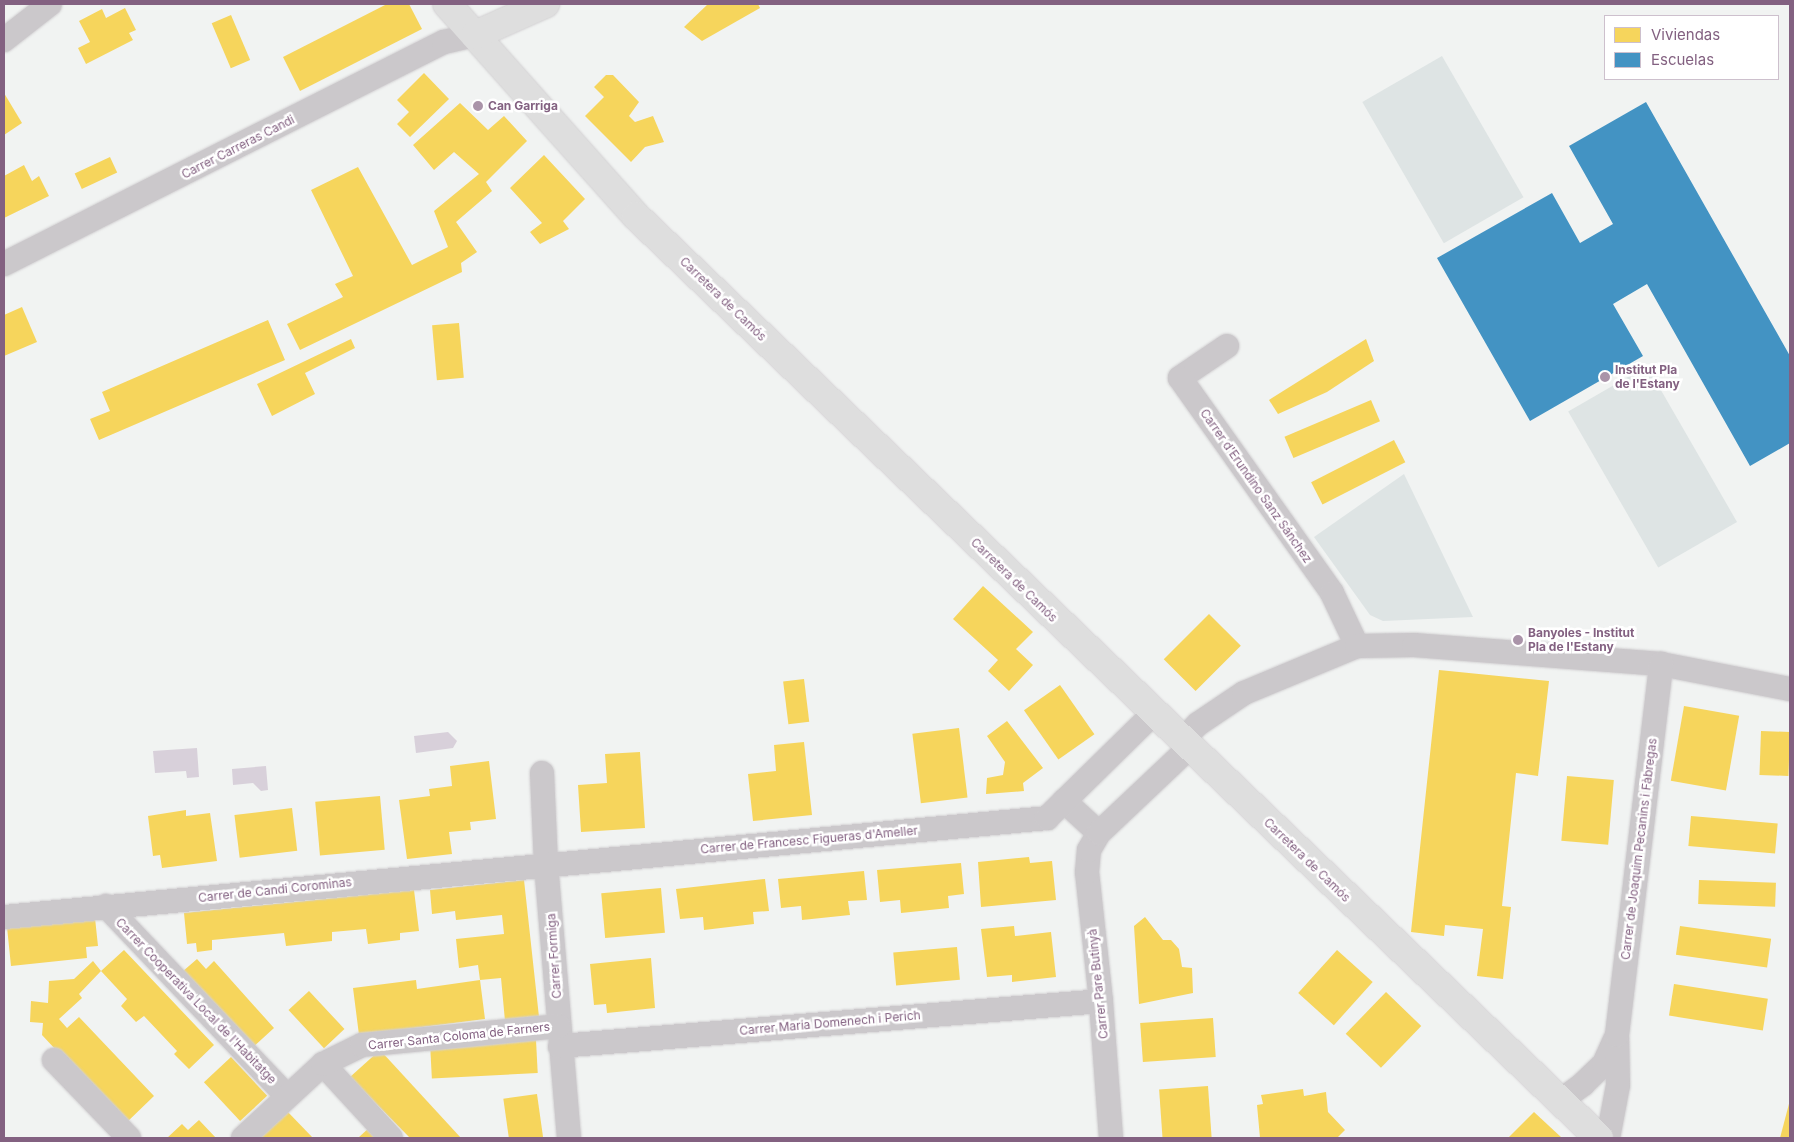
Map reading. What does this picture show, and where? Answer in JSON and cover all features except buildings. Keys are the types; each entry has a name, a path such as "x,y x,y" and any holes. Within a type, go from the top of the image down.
{"street":[{"path":"4,40 50,4"},
{"name":"Carretera de Camós","path":"448,4 636,216 1599,1138"},
{"path":"475,35 545,4"},
{"name":"Carrer Carreras Candi","path":"4,264 444,42 475,35"},
{"name":"Carrer d'Erundino Sanz Sánchez","path":"1228,346 1180,378 1332,593 1357,646"},
{"path":"1064,800 1099,833 1186,744 1198,724 1244,693 1357,646 1414,645 1661,664 1790,689"},
{"name":"Carrer de Joaquim Pecanins i Fàbregas","path":"1608,1138 1618,1085 1617,1035 1661,664"},
{"name":"Carrer de Francesc Figueras d'Ameller","path":"546,864 1047,818 1154,714"},
{"name":"Carrer Formiga","path":"542,773 546,864 569,1138"},
{"name":"Carrer Pare Butinyà","path":"1099,833 1089,850 1087,872 1101,1000 1111,1138"},
{"name":"Carrer de Candi Corominas","path":"4,917 546,864"},
{"name":"Carrer Cooperativa Local de l'Habitatge","path":"106,906 287,1096"},
{"name":"Carrer Maria Domenech i Perich","path":"559,1036 1101,1000"},
{"name":"Carrer de Joaquim Pecanins i Fàbregas","path":"1560,1101 1584,1084 1604,1064 1617,1035"},
{"name":"Carrer Santa Coloma de Farners","path":"243,1138 324,1064 362,1045 559,1036"},
{"path":"54,1060 129,1138"},
{"path":"324,1064 391,1138"}],"shaded area":[{"path":"1442,56 1524,197 1444,243 1362,102"},
{"path":"1647,366 1737,522 1658,567 1568,412"},
{"path":"1404,474 1473,617 1383,621 1370,615 1314,537"},
{"path":"448,732 457,741 453,748 416,753 414,736"},
{"path":"197,748 199,777 187,778 186,771 155,773 153,751"},
{"path":"266,766 268,790 261,791 253,783 233,785 232,769"}],"place":[{"name":"Can Garriga","path":"478,106"},
{"name":"Institut Pla de l'Estany","path":"1605,377"},
{"name":"Banyoles - Institut Pla de l'Estany","path":"1518,640"}]}
